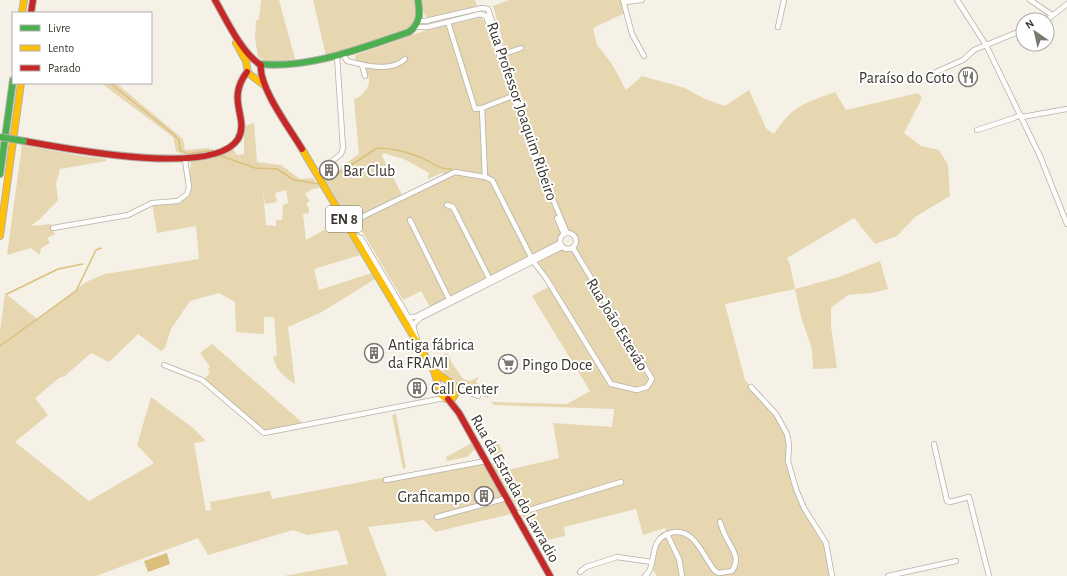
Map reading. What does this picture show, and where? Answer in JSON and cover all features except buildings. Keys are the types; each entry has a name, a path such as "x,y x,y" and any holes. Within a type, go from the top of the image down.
{"main road":[{"path":"22,12 24,0"},
{"path":"31,12 33,0"},
{"name":"Rua da Estrada do Lavradio","path":"214,0 234,35 250,72 264,85"},
{"path":"0,137 96,154 185,160 215,153 232,146 237,140 240,130 237,88 240,79 259,67 321,60 409,32 419,21 418,0"},
{"name":"Rua da Estrada do Lavradio","path":"234,35 259,67 264,85 434,371 443,395 459,413 550,576"},
{"path":"250,72 259,67"},
{"path":"0,174 12,84"},
{"path":"0,236 21,84"},
{"name":"Rua da Estrada do Lavradio","path":"434,371 453,385"},
{"path":"453,385 444,384 443,395 455,395"},
{"name":"EN 8","path":"453,385 455,395"},
{"name":"Rua da Estrada do Lavradio","path":"455,395 459,413"}],"street":[{"path":"642,0 624,1 632,34 644,56"},
{"path":"778,28 784,0"},
{"path":"957,0 986,45 1021,116 1040,156 1067,224"},
{"path":"1030,0 1048,12"},
{"path":"1055,13 1067,4"},
{"name":"Rua Professor Joaquim Ribeiro","path":"419,21 446,17 482,8 488,9 546,183 565,234"},
{"path":"458,14 460,20"},
{"name":"Rua Professor Joaquim Ribeiro","path":"415,27 424,28 480,14 486,16 538,170 565,234"},
{"path":"446,17 475,109 482,108 513,96"},
{"path":"927,76 963,60 974,50 1015,33"},
{"path":"504,54 522,48"},
{"path":"340,55 347,61 372,66 398,64 405,59"},
{"path":"317,173 341,154 343,148 340,55"},
{"path":"362,65 365,76"},
{"path":"482,108 485,177"},
{"path":"977,130 1021,116 1067,109"},
{"path":"53,228 84,221 128,215 152,203 168,200 178,201 188,194 189,187 185,160"},
{"path":"348,226 455,172 485,177 492,180 532,260"},
{"path":"447,204 453,207 490,281"},
{"path":"410,220 450,301"},
{"path":"408,317 415,317 450,301 532,260 561,245 565,234 573,234 576,239 576,244 573,248 568,249 561,245"},
{"path":"354,236 361,238 413,325 418,344"},
{"name":"Rua João Estevão","path":"532,260 546,278 611,384 637,390 647,387 652,379 573,248"},
{"path":"413,325 420,318 450,301"},
{"path":"164,365 202,380 264,434 433,400 443,395"},
{"path":"453,385 478,396"},
{"path":"751,387 776,414 787,434 790,445 788,461 796,489 804,508 826,543 832,576"},
{"path":"455,395 465,391"},
{"path":"934,444 947,500 950,502 969,497 989,576"},
{"path":"386,480 486,461"},
{"path":"516,514 621,482"},
{"path":"437,517 507,498"},
{"path":"645,576 650,569 658,540 667,534 683,532 690,536 698,545 714,571 718,573 729,573 736,566 736,559 734,550 726,538 720,522"},
{"path":"667,534 679,558 682,576"},
{"path":"580,572 586,567 617,557 652,562"},
{"path":"888,576 956,561"}],"shaded area":[{"path":"261,0 279,0 295,59 268,62 258,57 255,38 256,21 259,19"},
{"path":"313,0 414,0 417,19 411,27 326,56"},
{"path":"421,0 475,0 477,6 428,18 424,14"},
{"path":"509,0 621,0 627,12 593,28 597,45 612,64 626,90 642,76 685,88 705,99 725,106 749,90 766,128 774,134 787,117 800,106 835,92 846,110 918,93 922,98 904,133 921,146 939,150 948,165 950,196 915,217 897,236 875,244 854,218 787,258 795,289 725,304 745,380 783,424 789,445 788,461 804,508 826,543 832,576 657,576 652,568 655,545 667,534 665,528 643,535 636,509 564,527 565,536 538,542 492,465 496,439 506,457 494,464 499,472 559,458 553,423 612,427 614,409 494,405 491,402 567,404 590,391 532,296 550,286 533,261 562,247 568,249 573,248 577,243 576,238 570,233 564,234 560,243 431,309 421,291 403,300 356,221 348,218 325,179 338,174 342,166 359,154 354,99 365,91 369,79 366,67 356,63 355,55 427,30 481,17 484,21 507,89 514,102 553,208 555,207 521,107 493,6","holes":["383,153 404,159 429,173 428,179 442,173 446,175 403,197 382,156"]},
{"path":"102,84 117,84 183,139 185,150 209,148 210,152 181,154 176,151 173,137"},
{"path":"254,123 257,162 281,165 300,179 313,178 320,188 312,189 305,194 310,201 306,204 309,209 309,213 303,214 306,240 340,221 360,255 314,269 319,290 372,273 375,279 322,312 288,327 295,384 281,373 274,362 273,357 277,355 274,317 264,317 264,334 236,332 235,302 219,293 190,301 171,329 165,348 161,351 138,334 109,362 91,353 65,376 59,378 35,398 48,415 15,442 89,501 154,463 137,445 151,397 193,428 206,441 194,443 206,511 211,510 210,502 270,491 272,499 481,459 511,514 435,532 424,520 368,527 387,576 284,576 348,564 338,530 307,535 293,530 208,555 198,538 96,576 0,576 0,332 5,293 37,319 86,282 105,274 199,259 196,226 157,233 152,203 178,201 187,194 191,162 219,155 233,149 237,155 244,154 244,126","holes":["286,190 288,203 283,205 282,220 276,220 276,226 266,225 263,192 265,204 277,202 275,193"]},
{"path":"22,145 106,159 106,161 60,169 56,184 58,200 39,220 30,226 51,224 55,234 47,238 50,243 41,248 40,255 31,248 7,255"},
{"path":"880,261 888,289 871,293 848,295 831,308 831,326 837,368 813,369 812,349 801,317 795,289 839,277"},
{"path":"212,344 304,424 264,433 202,380 210,373 208,369 210,367 200,353"},
{"path":"444,354 448,354 452,363 463,379 470,381 479,377 476,381 483,393 486,392 489,398 482,396 458,382 441,369 437,365"},
{"path":"396,414 406,468 403,469 392,415"},
{"path":"472,443 475,449 467,457 447,461 446,457"},
{"path":"167,553 170,564 148,572 144,561"}],"waterway":[{"path":"111,84 172,133 179,140 180,150 188,154 213,150"},
{"path":"327,181 377,148 406,152 439,167 451,169"},
{"path":"221,156 255,168 277,169 294,180 319,184"},
{"path":"0,346 76,291 96,250 101,248"},
{"path":"7,294 58,269 83,264"}],"traffic: fast":[{"path":"259,64 278,65 335,56 409,32 416,25 419,18 418,0"},
{"path":"0,174 12,84"},
{"path":"0,137 24,141"}],"traffic: slow":[{"path":"22,12 24,0"},
{"path":"236,43 246,61 248,73 264,85"},
{"path":"0,236 21,84"},
{"path":"302,149 434,371 441,395 446,399 453,398 456,392 454,385 434,371"}],"traffic: jam":[{"path":"31,12 33,0"},
{"path":"215,0 241,45 247,53 261,65 261,74 269,96 302,149"},
{"path":"24,141 103,154 170,159 200,157 224,151 238,139 241,131 238,92 241,82 247,72"},
{"path":"448,399 459,413 550,576"}],"place":[{"name":"Paraíso do Coto","path":"968,77"},
{"name":"Bar Club","path":"329,170"},
{"name":"Antiga fábrica da FRAMI","path":"374,353"},
{"name":"Pingo Doce","path":"508,364"},
{"name":"Call Center","path":"417,388"},
{"name":"Graficampo","path":"484,496"}]}
